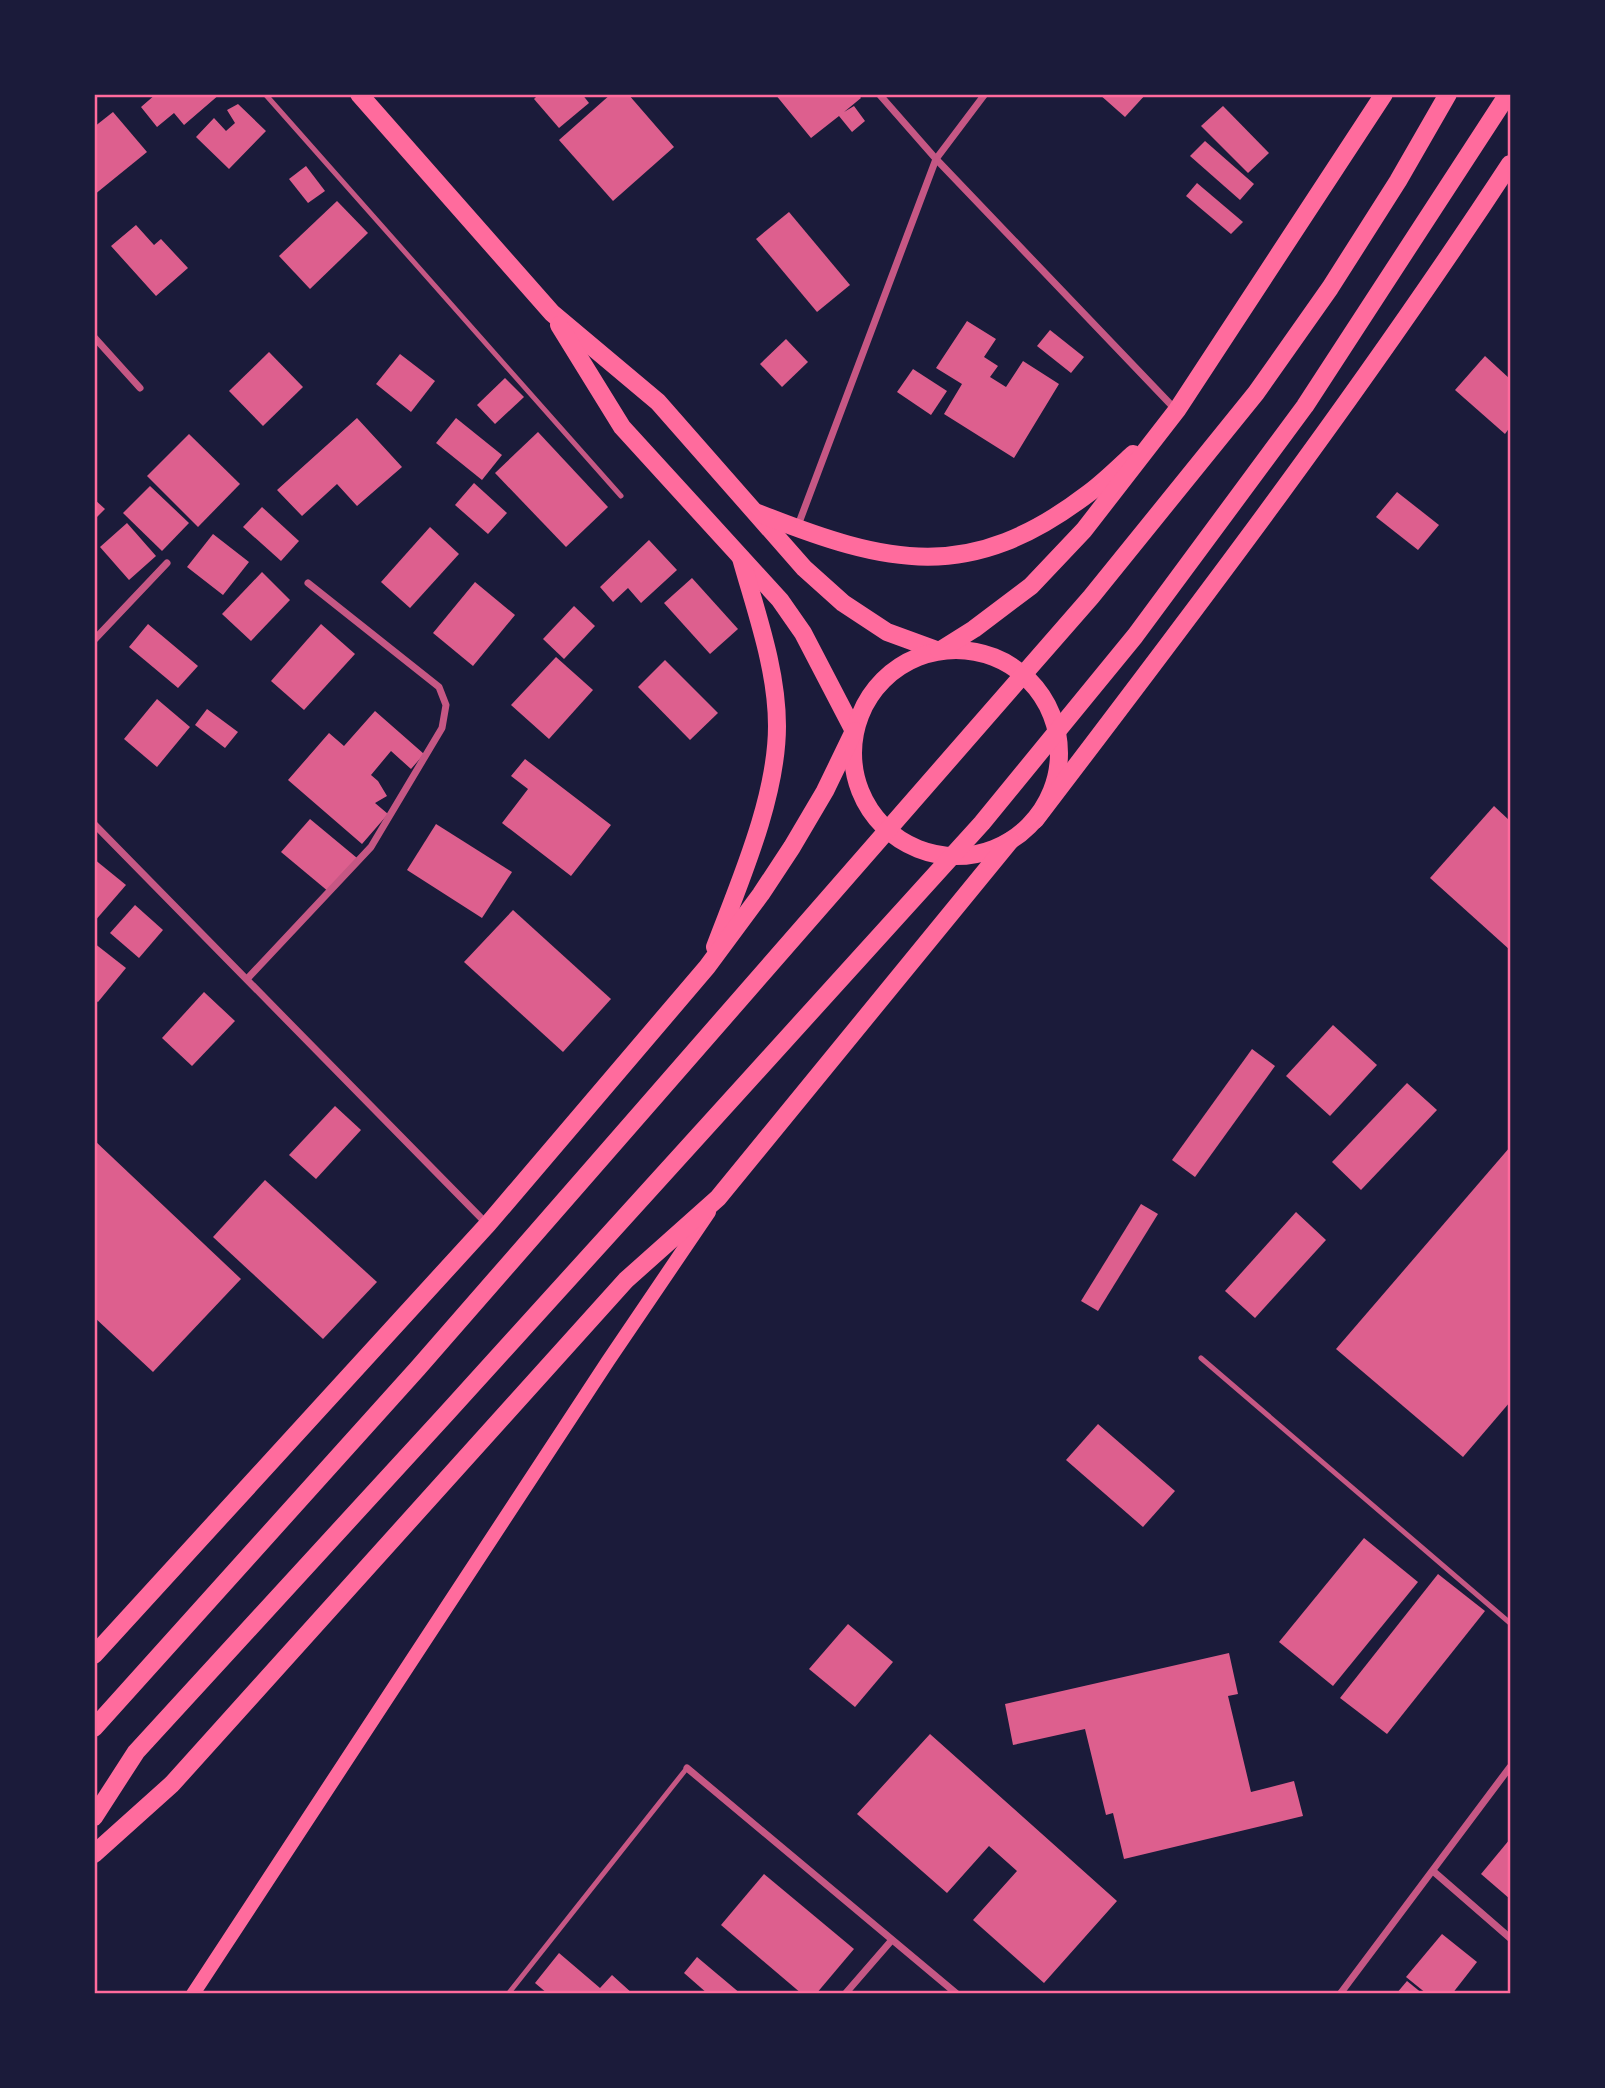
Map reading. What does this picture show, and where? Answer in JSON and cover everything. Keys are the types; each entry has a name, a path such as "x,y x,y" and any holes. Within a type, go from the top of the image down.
{"main road":[{"path":"939,651 974,629 1031,586 1084,530 1172,417 1384,94"},
{"path":"95,1727 418,1368 1091,597 1256,393 1330,288 1398,181 1448,94"},
{"path":"94,1817 136,1752 456,1404 982,823 1135,636 1305,406 1508,94"},
{"path":"367,97 552,313 622,427 780,600 803,633 854,731 852,765 862,799 882,827 911,846 943,856 978,854 1010,841"},
{"path":"193,1993 601,1372 719,1198 1010,841 1035,820 1295,475 1438,275 1510,164"},
{"path":"552,313 658,402 804,569 843,603 887,632 939,651"},
{"path":"756,512 858,548 908,557 937,558 995,547 1023,536 1090,492 1172,417"},
{"path":"707,967 741,876 769,789 777,726 768,654 740,555"},
{"path":"97,1647 488,1224 707,967 792,847 825,791 865,702 884,678 909,660 939,651 971,650 1001,659 1027,677 1046,702 1058,731 1059,763 1052,793 1035,820"},
{"path":"94,1854 172,1784 626,1280 719,1198"}],"street":[{"path":"880,94 1172,417"},
{"path":"797,528 936,159 985,94"},
{"path":"94,337 141,388"},
{"path":"94,640 167,563"},
{"path":"247,978 371,847 442,728 446,705 439,687 308,583"},
{"path":"94,824 488,1224"},
{"path":"1340,1993 1510,1767"},
{"path":"687,1768 891,1941 957,1993"},
{"path":"1433,1871 1510,1938"},
{"path":"845,1993 891,1941"}],"lane":[{"path":"265,94 621,496"},
{"path":"1201,1358 1510,1623"},
{"path":"508,1993 687,1768"}],"building":[{"path":"156,94 220,94 184,125 174,113 157,127 141,107"},
{"path":"539,94 582,94 589,103 559,128 534,99"},
{"path":"611,94 628,94 674,147 613,201 559,140"},
{"path":"775,94 858,94 861,98 844,112 854,106 865,121 852,132 839,116 811,138"},
{"path":"1099,94 1146,94 1125,117"},
{"path":"238,104 266,131 229,169 196,137 214,118 226,131 235,123 227,110"},
{"path":"1223,106 1269,153 1248,173 1201,126"},
{"path":"113,112 147,152 94,195 94,127"},
{"path":"1205,141 1254,184 1240,200 1190,156"},
{"path":"306,166 325,191 308,203 289,179"},
{"path":"1197,183 1243,222 1231,234 1186,196"},
{"path":"337,201 368,233 310,289 279,256"},
{"path":"789,212 850,285 817,312 756,239"},
{"path":"136,225 154,245 161,239 188,268 156,296 111,246"},
{"path":"967,321 996,339 984,357 998,366 990,377 1006,387 1023,361 1059,384 1014,458 944,414 962,384 936,368"},
{"path":"1050,330 1084,357 1071,373 1037,346"},
{"path":"786,339 808,362 782,387 760,364"},
{"path":"269,352 303,387 263,426 229,391"},
{"path":"400,354 435,381 411,412 376,384"},
{"path":"1485,356 1510,379 1510,427 1505,434 1455,390"},
{"path":"913,369 947,391 931,415 897,392"},
{"path":"505,378 524,397 495,424 477,405"},
{"path":"357,418 402,467 357,506 337,484 302,516 277,490"},
{"path":"456,418 502,455 482,480 436,443"},
{"path":"538,432 608,507 566,547 495,473"},
{"path":"189,434 240,484 198,527 147,476"},
{"path":"474,483 507,513 488,534 455,505"},
{"path":"150,486 189,523 162,551 123,513"},
{"path":"1397,492 1439,525 1418,550 1376,517"},
{"path":"94,499 105,509 94,520"},
{"path":"262,507 299,541 281,561 243,527"},
{"path":"127,523 156,556 129,580 100,547"},
{"path":"430,527 459,554 410,608 381,582"},
{"path":"213,534 249,562 223,595 187,567"},
{"path":"649,540 677,570 641,603 628,588 613,602 600,587"},
{"path":"262,572 290,600 251,641 222,614"},
{"path":"692,578 738,629 710,654 664,603"},
{"path":"475,582 515,615 473,666 433,633"},
{"path":"574,606 595,626 564,659 543,639"},
{"path":"148,624 198,666 178,688 129,647"},
{"path":"321,624 355,654 304,710 271,681"},
{"path":"556,657 593,690 549,739 511,705"},
{"path":"665,660 718,713 690,740 638,687"},
{"path":"157,699 190,727 157,767 124,739"},
{"path":"207,709 238,732 225,748 195,725"},
{"path":"375,711 424,754 411,769 391,751 371,775 387,796 375,803 388,814 362,844 288,780 329,733 344,746"},
{"path":"525,759 611,825 571,876 502,823 528,789 511,776"},
{"path":"1494,806 1510,821 1510,950 1430,878"},
{"path":"310,819 357,858 329,892 281,852"},
{"path":"436,824 512,872 482,918 407,870"},
{"path":"94,859 126,885 94,922"},
{"path":"135,905 163,930 139,958 110,933"},
{"path":"513,910 611,999 563,1052 464,962"},
{"path":"94,943 126,968 98,1002 94,1000"},
{"path":"204,992 235,1021 192,1066 162,1038"},
{"path":"1333,1025 1377,1065 1330,1116 1286,1076"},
{"path":"1252,1049 1275,1066 1195,1177 1172,1160"},
{"path":"1407,1083 1437,1110 1361,1190 1332,1162"},
{"path":"335,1106 361,1130 316,1179 289,1155"},
{"path":"94,1140 241,1279 153,1372 94,1317"},
{"path":"1510,1147 1510,1402 1463,1457 1336,1349"},
{"path":"265,1180 377,1282 323,1339 213,1237"},
{"path":"1141,1204 1158,1214 1098,1311 1081,1301"},
{"path":"1296,1212 1326,1240 1255,1318 1225,1291"},
{"path":"1098,1424 1175,1491 1143,1527 1066,1460"},
{"path":"1364,1538 1418,1582 1333,1686 1279,1642"},
{"path":"1438,1574 1485,1611 1387,1734 1340,1698"},
{"path":"848,1624 893,1662 855,1707 809,1669"},
{"path":"1229,1653 1238,1694 1228,1696 1251,1792 1294,1781 1303,1816 1124,1859 1113,1813 1106,1815 1085,1729 1013,1745 1005,1704"},
{"path":"930,1734 1117,1901 1044,1983 973,1920 1017,1871 989,1846 947,1893 857,1814"},
{"path":"1510,1839 1510,1899 1481,1874"},
{"path":"764,1874 854,1949 816,1994 802,1994 721,1925"},
{"path":"1442,1934 1477,1962 1452,1994 1427,1994 1406,1977"},
{"path":"559,1953 600,1988 612,1975 633,1994 548,1994 535,1983"},
{"path":"697,1957 741,1994 708,1994 684,1973"},
{"path":"1407,1981 1423,1994 1396,1994"}]}
